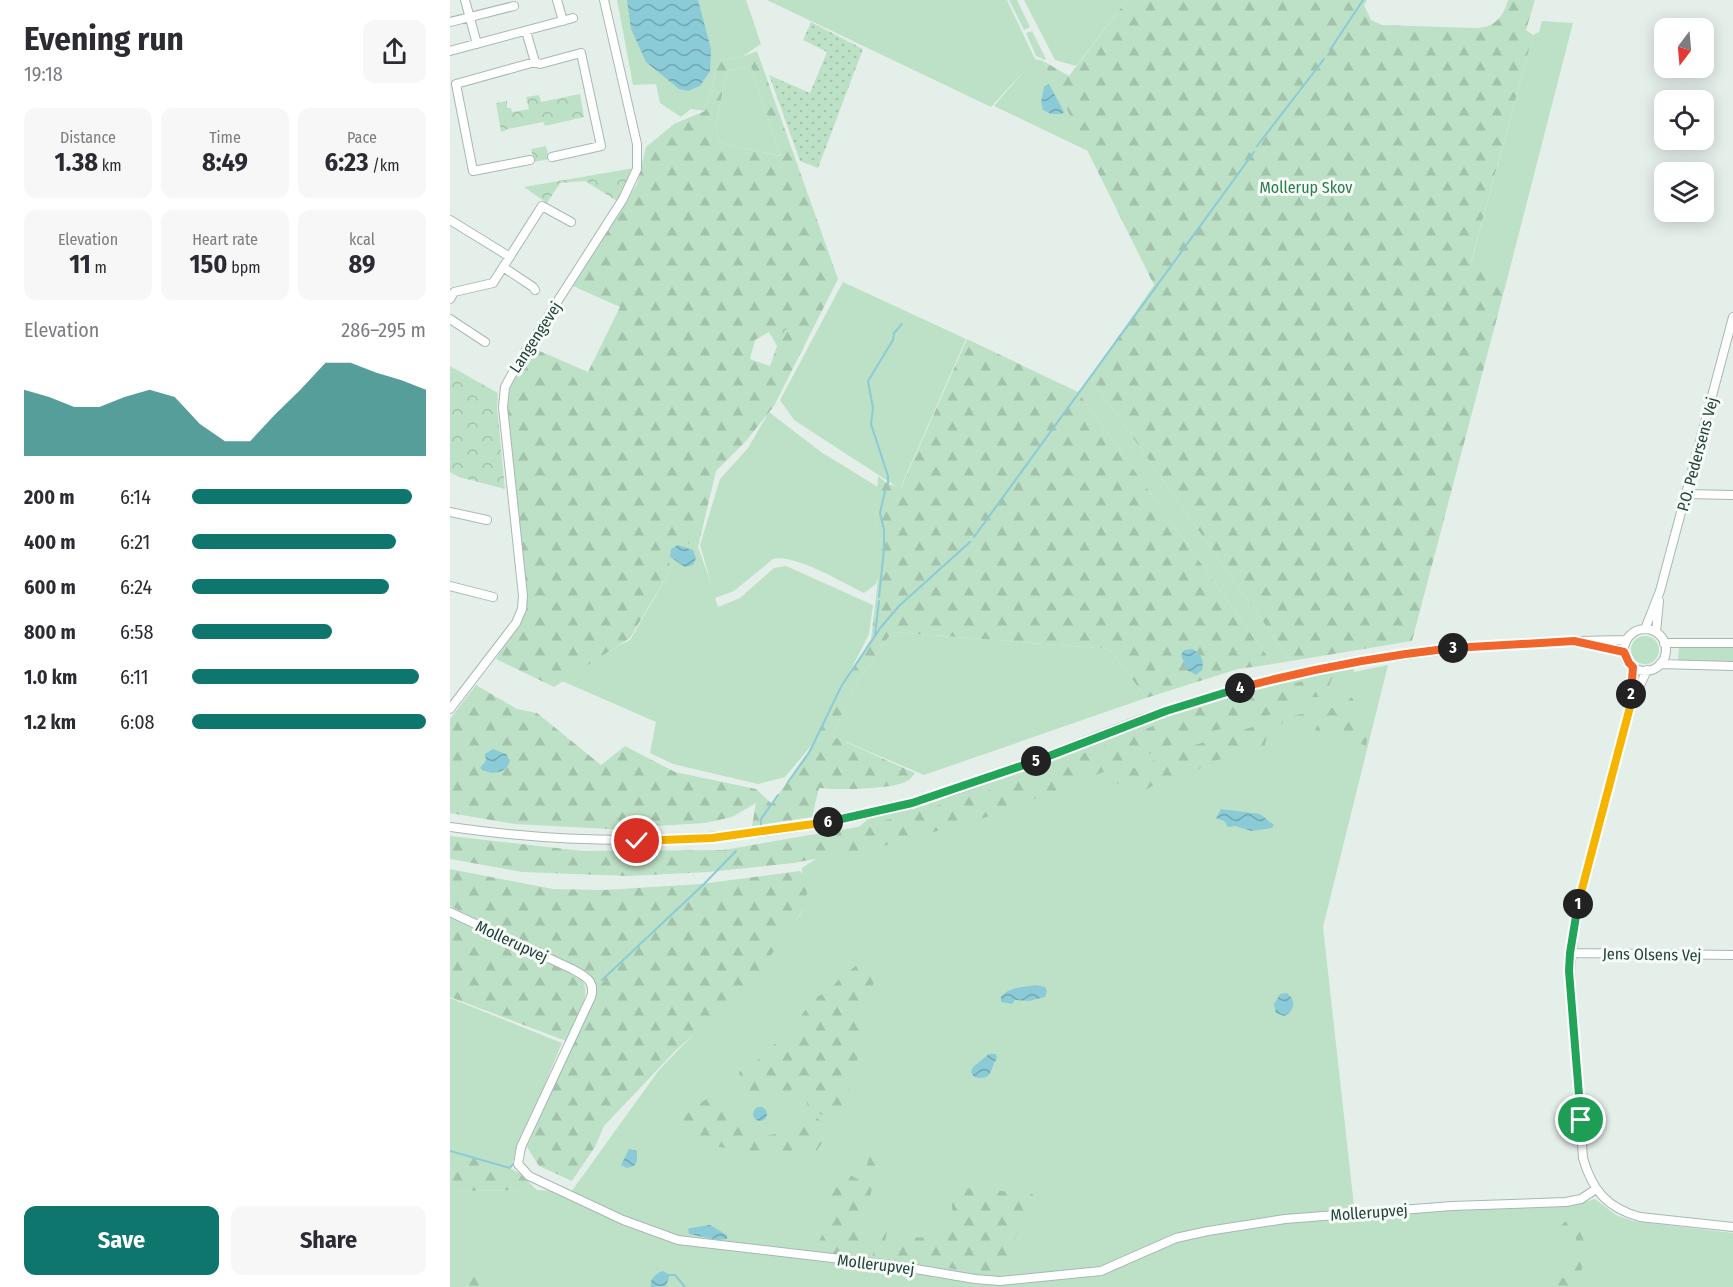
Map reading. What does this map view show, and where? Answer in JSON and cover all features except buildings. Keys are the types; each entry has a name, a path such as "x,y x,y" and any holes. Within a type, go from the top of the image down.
{"street":[{"path":"465,0 477,44"},
{"path":"557,0 563,21"},
{"name":"Langengevej","path":"450,709 516,623 522,609 524,596 503,407 505,387 623,199 637,169 637,144 604,0"},
{"path":"450,22 514,6"},
{"path":"450,51 573,18"},
{"path":"526,31 535,62"},
{"path":"531,160 473,171 456,84 535,62 540,64 581,54 601,146 552,157"},
{"path":"450,299 454,292 493,283 543,206 571,222"},
{"path":"450,220 510,257"},
{"path":"503,267 535,290"},
{"name":"P.O. Pedersens Vej","path":"1645,629 1660,591 1733,317"},
{"path":"450,319 485,342"},
{"path":"1686,494 1733,495"},
{"path":"450,512 487,520"},
{"path":"450,586 493,597"},
{"name":"P.O. Pedersens Vej","path":"1656,632 1660,591"},
{"path":"1660,664 1665,654 1664,643 1656,632 1645,629 1634,632 1626,640 1624,652 1633,667 1647,670 1660,664 1733,666"},
{"path":"450,828 563,840 637,841 712,838 792,828 858,817 954,790 1166,711 1217,694 1275,679 1364,660 1476,646 1626,640"},
{"path":"1574,641 1624,652"},
{"path":"1664,643 1733,643"},
{"path":"1630,707 1633,667"},
{"path":"1647,670 1630,707 1578,901 1570,953 1569,971 1583,1158 1588,1175 1596,1189 1615,1207 1627,1213 1733,1227"},
{"name":"Mollerupvej","path":"450,912 572,969 586,976 591,982 593,990 591,997 521,1147 518,1164 529,1176 623,1220 678,1240 892,1265 1000,1281 1101,1271 1176,1238 1285,1219 1452,1206 1566,1203 1581,1199 1596,1189"},
{"name":"Jens Olsens Vej","path":"1570,953 1733,955"}],"green space":[{"path":"617,0 746,0 761,44 742,57 719,60 705,111 691,109 681,117 660,103 656,84 633,85"},
{"path":"767,0 1007,0 1035,59 1043,61 1088,151 994,106 1026,69 991,107"},
{"path":"1009,0 1017,0 1030,27 1024,30"},
{"path":"1024,0 1127,0 1076,66 1055,60"},
{"name":"Mollerup Skov","path":"1127,0 1367,0 1364,5 1371,20 1382,25 1481,28 1497,21 1508,0 1535,0 1526,30 1533,35 1471,262 1509,272 1412,641 1291,661 1090,377 1154,285 1043,61 1069,76"},
{"path":"1542,21 1573,23 1509,272 1471,263 1533,35 1539,32"},
{"path":"811,22 863,49 818,168 800,161 769,75 810,93 827,52 803,40"},
{"path":"1032,31 1045,60 1036,56 1026,33"},
{"path":"757,51 838,279 774,406 746,441 716,471 698,547 686,542 665,543 671,569 630,638 554,687 496,659 525,611 527,592 507,406 510,390 516,376 535,349 588,372 620,307 573,286 637,184 646,147 674,124 705,111 719,60 742,57","holes":["751,66 781,156 719,143 716,124 727,71","769,332 777,346 770,366 750,359 755,340"]},
{"path":"751,66 781,156 719,143 716,124 727,71"},
{"path":"580,94 584,117 545,126 543,122 501,132 496,103 507,101 507,108 511,108 512,112 529,109 526,97 539,95 541,102"},
{"path":"546,146 549,159 534,162 531,149"},
{"path":"634,168 617,201 585,181 560,183 547,203 524,187"},
{"path":"843,282 966,339 900,489 794,420 780,400"},
{"path":"778,317 787,318 786,333 777,332"},
{"path":"967,339 1078,392 1273,664 1238,669 1146,698 1110,649 892,632 857,682 832,736 915,773 909,780 902,783 866,788 819,788 812,817 752,826 756,803 732,817 705,823 609,829 514,824 450,813 450,719 476,685 517,709 537,713 601,765 625,746 675,772 756,789 772,804 815,741 849,674 871,639 878,579 878,528 875,519 878,476 888,484 901,488"},
{"path":"450,366 498,393 497,407 505,489 459,477 450,472"},
{"path":"1090,377 1291,661 1273,664 1078,392"},
{"path":"769,412 821,452 878,487 875,518 878,528 878,577 876,584 864,593 805,564 782,558 773,559 734,591 715,598 718,607 740,598 774,568 786,566 873,605 869,634 815,741 785,777 758,784 673,764 650,753 656,722 562,681 630,640 671,569 664,551 665,543 682,541 698,547 711,583 700,545 720,479 748,448"},
{"path":"892,632 1110,649 1146,698 924,775 832,736 857,682"},
{"path":"1645,636 1655,640 1659,650 1655,660 1645,664 1635,660 1631,650 1635,640"},
{"path":"1679,645 1733,646 1733,663 1678,662"},
{"path":"1388,665 1323,927 1355,1215 1578,1204 1595,1199 1616,1215 1633,1221 1733,1233 1733,1287 450,1287 450,1191 571,1192 659,1070 740,986 799,916 804,908 802,868 847,838 868,819 930,803 982,786 1181,711 1259,688 1353,667 1354,672"},
{"path":"1323,676 1333,676 1327,691 1322,697 1312,697 1298,707 1192,737 994,815 887,845 794,863 708,872 628,876 522,872 450,859 450,836 583,851 723,850 869,825 990,790 1207,705"},
{"path":"1354,695 1359,698 1350,718 1369,733 1366,746 1342,729 1319,737 1315,730 1319,722 1300,717 1268,731 1264,749 1258,747 1243,754 1236,750 1229,757 1214,761 1188,775 1161,781 1133,797 1128,797 1122,785 1114,782 1113,776 1183,749 1187,757 1197,754 1195,745 1281,718 1342,706"},
{"path":"450,869 553,889 604,890 700,884 800,871 809,884 804,908 753,981 675,1051 604,1126 595,1147 572,1181 539,1166 527,1147 589,1011 593,995 592,982 587,972 450,906"},
{"path":"450,915 582,979 585,986 584,1002 566,1041 450,997"},
{"path":"882,959 859,1025 860,1044 855,1076 837,1119 822,1115 808,1107 807,1092 801,1085 794,1086 789,1093 763,1097 746,1090 739,1072 752,1065 794,1030 796,1023 814,998 829,991 839,979 862,961"},
{"path":"450,998 562,1043 510,1168 450,1151"},
{"path":"718,1093 730,1094 733,1125 766,1136 795,1129 806,1112 832,1127 816,1152 782,1152 720,1147 687,1135 676,1124 698,1104"},
{"path":"874,1140 881,1144 858,1256 813,1253 828,1220 835,1178 844,1171 857,1179 865,1172"},
{"path":"450,1152 508,1167 519,1173 537,1190 450,1191"},
{"path":"973,1188 1032,1194 1043,1202 1012,1244 1014,1274 981,1274 895,1258 902,1237 940,1238 953,1228 952,1205 956,1189"},
{"path":"885,1213 892,1217 887,1230 882,1261 872,1261 876,1231"},
{"path":"1566,1221 1578,1229 1583,1238 1584,1253 1579,1277 1570,1286 1546,1287 1563,1278 1576,1264 1576,1238 1568,1231 1556,1230"},
{"path":"480,1271 496,1281 496,1287 450,1287 450,1275"}],"water":[{"path":"627,0 698,0 711,49 710,71 700,86 688,91 679,89 646,62 631,29"},
{"path":"1049,84 1064,112 1062,114 1051,114 1043,110 1041,102 1044,87"},
{"path":"678,545 693,550 696,558 693,565 685,567 670,557 671,549"},
{"path":"1192,649 1200,655 1202,660 1202,670 1196,675 1187,670 1181,655 1184,650"},
{"path":"493,749 506,754 510,761 505,769 493,773 480,768 486,761 485,754"},
{"path":"1221,809 1260,814 1274,825 1272,828 1252,831 1235,826 1228,827 1224,821 1216,818"},
{"path":"1035,985 1045,987 1047,991 1045,997 1029,1001 1015,1000 1012,1004 1001,1002 1001,997 1008,991"},
{"path":"1286,993 1292,998 1293,1005 1288,1014 1284,1016 1276,1013 1274,1004 1280,994"},
{"path":"989,1054 996,1054 997,1058 990,1074 984,1078 974,1077 971,1072 973,1067"},
{"path":"757,1107 763,1107 767,1114 763,1121 757,1121 753,1117 753,1111"},
{"path":"629,1149 637,1151 637,1161 634,1166 627,1168 621,1165"},
{"path":"710,1225 727,1235 727,1239 719,1240 689,1234 688,1229 690,1228"},
{"path":"663,1271 670,1275 666,1286 651,1287 654,1277"}],"waterway":[{"path":"1330,50 1363,0"},
{"path":"1257,146 1324,59"},
{"path":"974,537 1254,152"},
{"path":"888,484 888,476 871,424 873,408 868,381 893,340 894,333 902,324"},
{"path":"879,597 884,549 884,530 880,513 885,491"},
{"path":"788,782 809,753 842,685 881,627 899,606 970,542"},
{"path":"875,634 879,601"},
{"path":"761,825 761,819 778,795"},
{"path":"602,980 736,851"},
{"path":"524,1150 594,1000"},
{"path":"450,1151 510,1168 513,1164"},
{"path":"670,1275 675,1275 685,1287"}],"route":[{"path":"637,841 712,838 858,817 954,790 1217,694 1310,670 1423,652 1531,642 1574,641 1624,652 1625,658 1633,667 1630,707 1578,901 1570,953 1569,971 1581,1120"}]}
